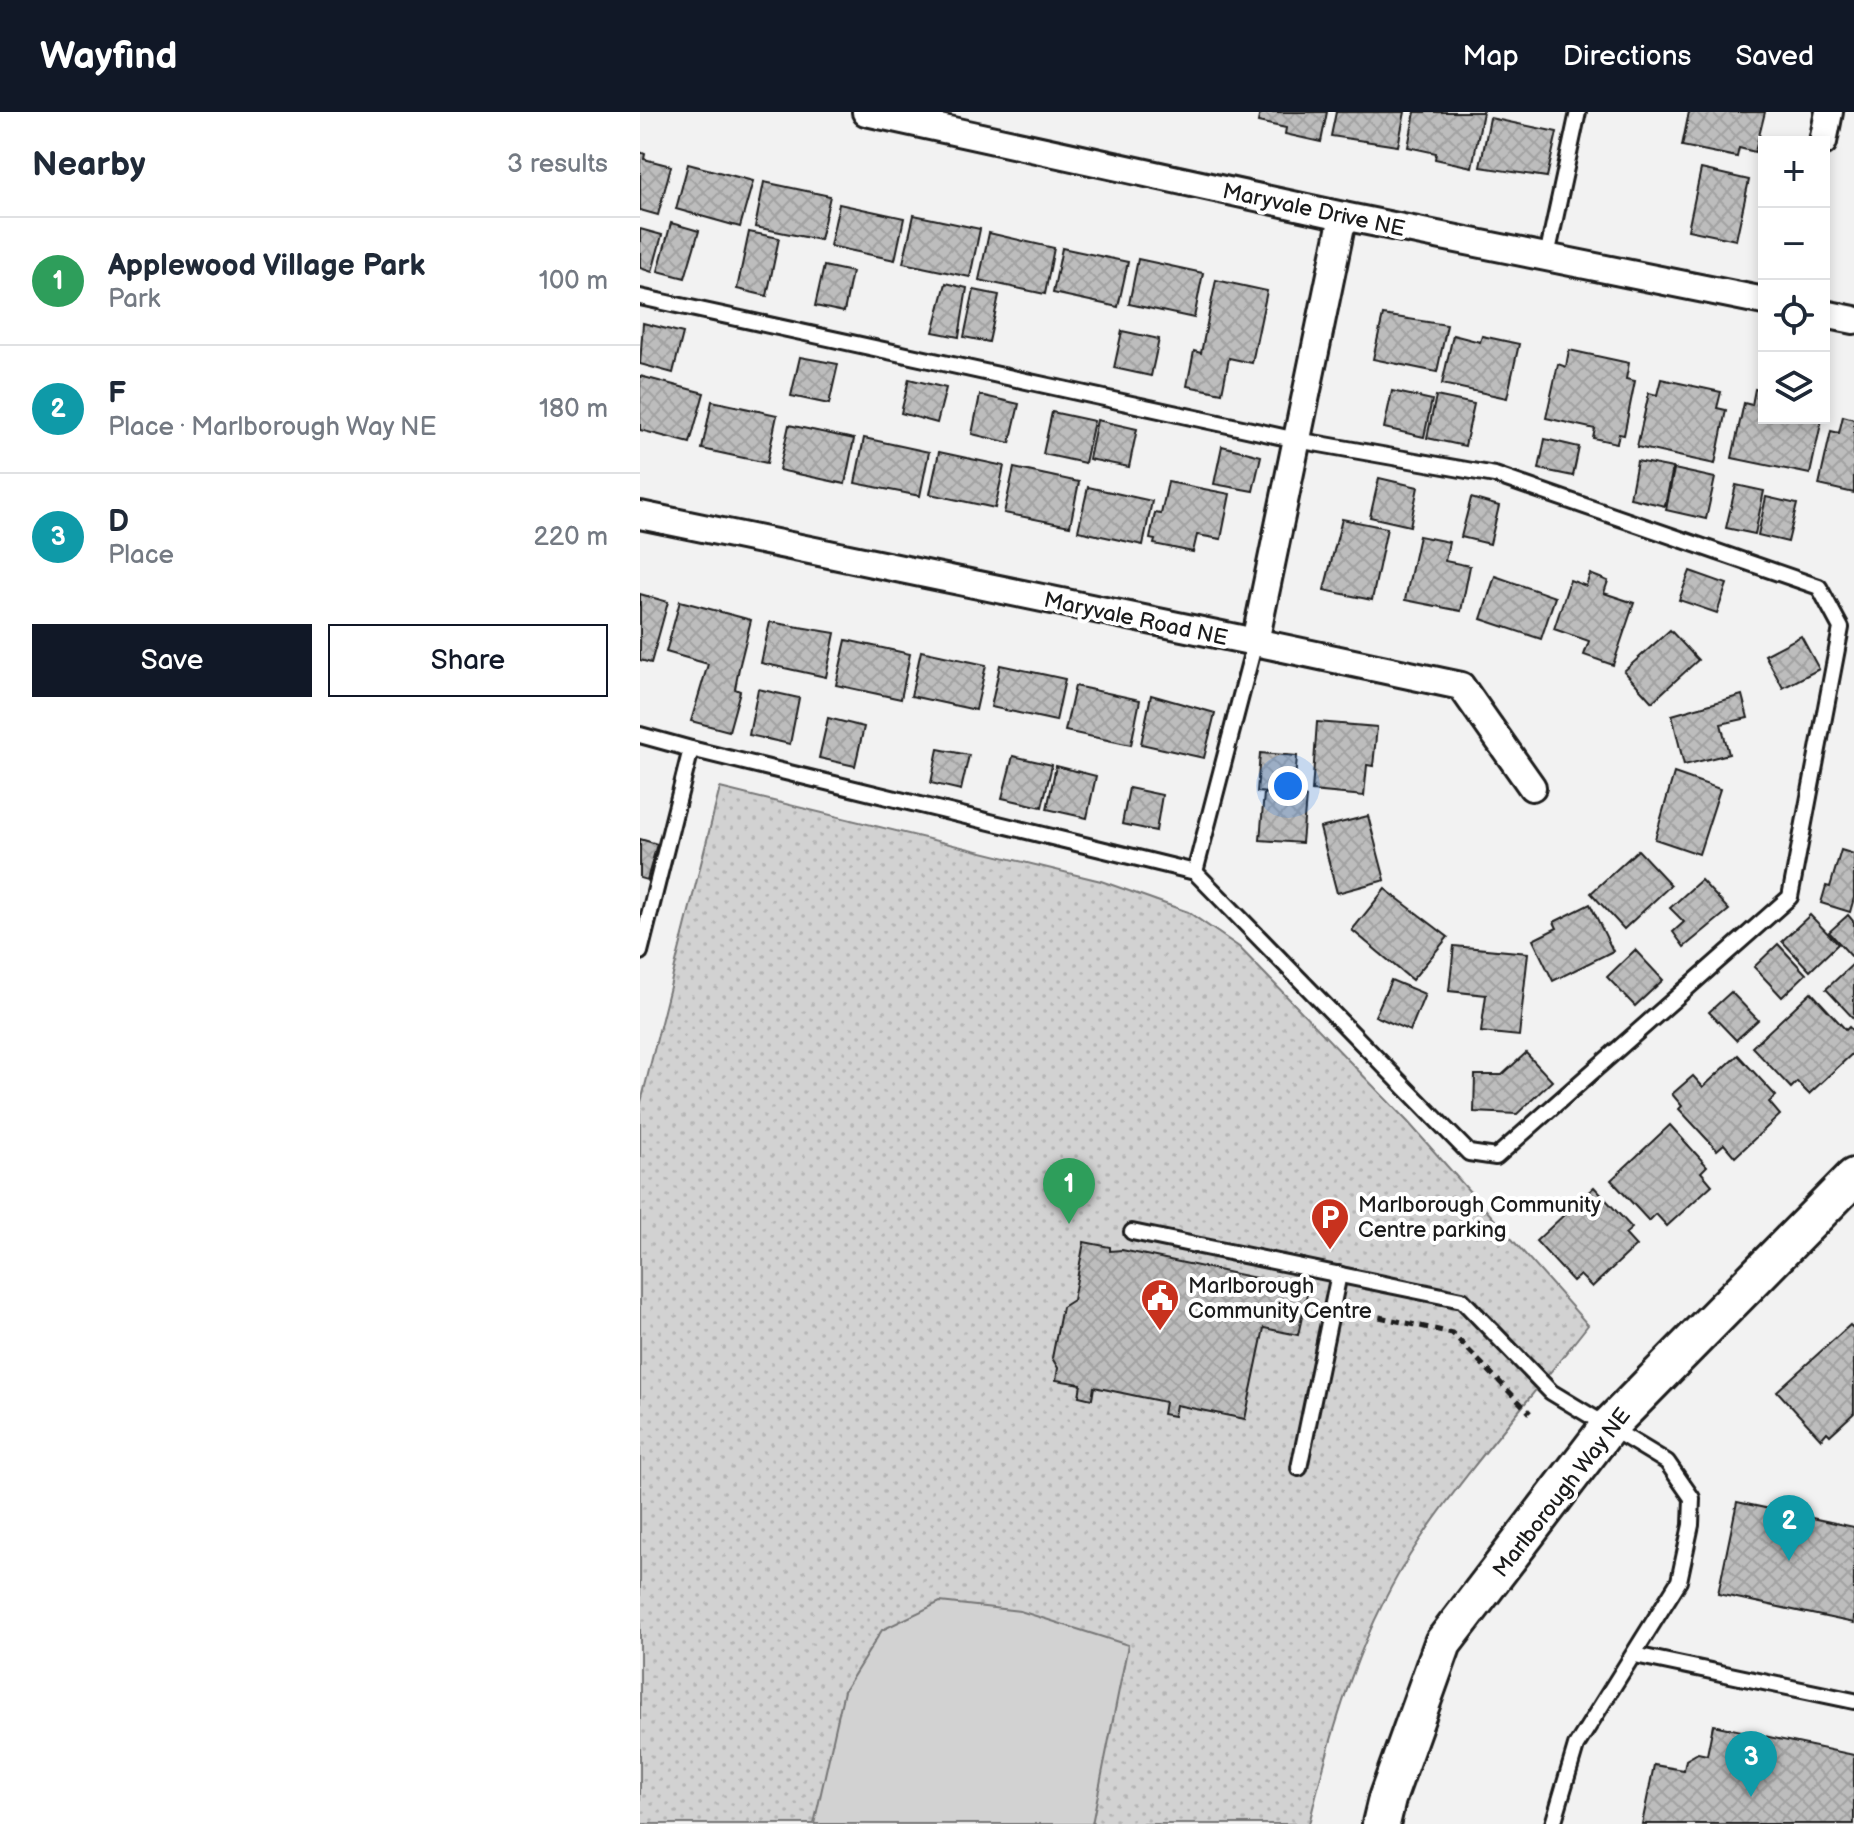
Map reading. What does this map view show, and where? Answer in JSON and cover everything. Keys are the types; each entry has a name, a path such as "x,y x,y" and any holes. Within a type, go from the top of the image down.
{"street":[{"name":"Maryvale Drive NE","path":"866,112 1343,216 1758,300"},
{"path":"1824,136 1829,112"},
{"name":"Maryvale Road NE","path":"640,515 1255,642 1343,216"},
{"path":"1830,315 1854,320"},
{"path":"1255,642 1461,686 1532,787"},
{"name":"Marlborough Way NE","path":"1381,1824 1387,1799 1443,1643 1609,1426 1854,1177"}],"lane":[{"path":"1547,256 1578,112"},
{"path":"640,297 1297,440 1495,475 1819,587 1841,628 1790,897 1496,1157 1469,1153 1195,872 640,735"},
{"path":"1195,872 1255,642"},
{"path":"640,952 691,749"},
{"path":"1132,1232 1462,1300 1551,1392 1667,1462 1692,1498 1691,1525 1679,1581 1576,1746 1553,1824"},
{"path":"1299,1468 1339,1274"},
{"path":"1635,1655 1854,1701"}],"path":[{"path":"1348,1310 1452,1333 1530,1413"}],"shaded area":[{"path":"720,788 1101,881 1188,912 1239,947 1408,1122 1588,1325 1459,1486 1399,1573 1351,1678 1309,1824 640,1824 640,1106"},
{"path":"940,1602 1020,1611 1128,1645 1092,1824 814,1824 844,1691 882,1630"}],"building":[{"path":"1260,112 1327,112 1321,142 1285,134 1286,128 1258,122"},
{"path":"1336,112 1405,112 1398,146 1331,136"},
{"path":"1415,112 1483,112 1472,167 1435,159 1436,153 1408,147"},
{"path":"1689,112 1765,112 1755,152 1739,148 1737,157 1682,146"},
{"path":"1490,118 1557,132 1547,177 1480,167"},
{"path":"640,152 645,154 644,159 671,166 658,215 640,210"},
{"path":"688,164 753,181 740,227 676,209"},
{"path":"1701,169 1749,180 1736,240 1688,230"},
{"path":"764,182 830,196 820,240 755,227"},
{"path":"839,204 904,218 895,260 830,246"},
{"path":"914,215 980,229 970,277 903,263"},
{"path":"671,223 699,231 685,278 658,271"},
{"path":"640,229 662,235 652,272 640,268"},
{"path":"749,232 779,238 767,296 737,289"},
{"path":"989,233 1054,248 1045,294 979,280"},
{"path":"1062,248 1128,262 1118,307 1053,293"},
{"path":"1138,259 1203,273 1194,318 1129,304"},
{"path":"824,266 852,272 844,312 815,306"},
{"path":"1216,280 1267,291 1252,363 1229,358 1222,393 1187,386 1194,351 1201,353"},
{"path":"946,283 967,288 959,337 933,332"},
{"path":"974,290 999,295 989,342 964,337"},
{"path":"1383,315 1447,325 1437,372 1373,359"},
{"path":"643,323 683,333 673,373 640,364"},
{"path":"1122,331 1159,339 1151,376 1114,368"},
{"path":"1453,335 1480,342 1482,336 1519,344 1507,398 1442,384"},
{"path":"1569,350 1629,363 1626,379 1635,381 1624,435 1619,434 1617,443 1593,438 1595,429 1546,418 1558,364 1566,367"},
{"path":"800,357 838,364 829,404 791,396"},
{"path":"640,376 704,393 690,443 640,430"},
{"path":"909,379 946,388 937,423 901,413"},
{"path":"1661,379 1721,392 1717,408 1726,410 1715,464 1637,447 1649,393 1657,395"},
{"path":"1755,389 1758,390 1758,424 1821,424 1810,474 1732,458 1744,403 1752,405"},
{"path":"1392,391 1432,400 1424,437 1384,428"},
{"path":"980,395 1019,404 1010,443 972,434"},
{"path":"1436,396 1474,404 1465,446 1427,438"},
{"path":"712,401 777,415 767,463 702,449"},
{"path":"1052,412 1094,421 1085,463 1043,454"},
{"path":"1843,416 1854,419 1854,493 1819,485 1831,431 1839,433"},
{"path":"1097,420 1137,429 1129,467 1089,459"},
{"path":"789,425 854,439 845,484 779,470"},
{"path":"864,438 929,452 920,496 855,483"},
{"path":"1545,439 1579,447 1573,476 1539,469"},
{"path":"1222,446 1261,456 1253,491 1214,484"},
{"path":"939,452 1004,466 995,508 930,494"},
{"path":"1637,461 1673,468 1665,506 1630,498"},
{"path":"1014,468 1079,482 1070,526 1004,513"},
{"path":"1674,469 1715,478 1706,519 1666,510"},
{"path":"1379,478 1418,487 1410,526 1370,517"},
{"path":"1168,482 1230,494 1221,539 1197,535 1193,552 1154,544 1155,540 1150,539 1155,513 1161,514"},
{"path":"1736,485 1764,491 1755,534 1726,528"},
{"path":"1088,487 1152,501 1143,545 1078,531"},
{"path":"1766,497 1797,504 1788,542 1758,535"},
{"path":"1471,498 1499,506 1490,544 1461,537"},
{"path":"1342,519 1387,528 1372,600 1324,590"},
{"path":"1419,536 1449,542 1445,561 1470,566 1461,611 1405,600"},
{"path":"1690,571 1727,584 1717,613 1679,600"},
{"path":"1590,574 1608,581 1604,593 1634,603 1613,665 1584,655 1589,641 1554,629 1570,580 1586,586"},
{"path":"1495,576 1555,597 1541,639 1481,619"},
{"path":"640,594 668,602 651,663 640,660"},
{"path":"680,601 751,620 735,689 740,691 729,731 691,721 708,664 666,652"},
{"path":"770,622 835,633 826,677 761,663"},
{"path":"1670,630 1698,660 1652,702 1624,671"},
{"path":"1801,636 1819,669 1783,688 1765,655"},
{"path":"846,640 910,654 901,699 836,685"},
{"path":"921,651 986,665 976,710 911,696"},
{"path":"1000,665 1065,679 1056,721 991,707"},
{"path":"1075,686 1140,700 1131,745 1065,731"},
{"path":"758,689 799,698 790,744 749,735"},
{"path":"1151,695 1215,713 1204,758 1141,744"},
{"path":"1742,695 1748,718 1721,724 1729,754 1684,765 1672,715"},
{"path":"828,718 864,727 855,766 819,758"},
{"path":"1317,722 1377,727 1373,766 1367,765 1364,796 1312,791"},
{"path":"938,749 969,755 961,790 931,783"},
{"path":"1260,753 1297,756 1294,795 1257,792"},
{"path":"1013,756 1052,765 1042,807 1002,798"},
{"path":"1056,766 1096,776 1087,818 1047,809"},
{"path":"1674,773 1720,789 1699,854 1655,839"},
{"path":"1129,788 1162,795 1156,831 1122,824"},
{"path":"1264,793 1306,797 1302,843 1260,840"},
{"path":"1368,816 1385,880 1337,893 1320,828"},
{"path":"640,839 657,844 647,880 640,878"},
{"path":"1638,850 1671,885 1624,929 1591,893"},
{"path":"1841,850 1854,854 1854,898 1850,912 1821,903 1826,886 1830,887"},
{"path":"1701,880 1729,910 1684,947 1673,932 1684,922 1670,908"},
{"path":"1385,889 1448,937 1412,980 1352,930"},
{"path":"1590,904 1613,951 1553,981 1533,940 1557,928 1554,922"},
{"path":"1810,915 1838,944 1810,971 1782,941"},
{"path":"1848,915 1854,922 1854,954 1851,956 1829,932"},
{"path":"1778,944 1806,974 1782,997 1754,967"},
{"path":"1454,946 1528,953 1519,1036 1481,1032 1486,995 1449,991"},
{"path":"1635,950 1663,980 1635,1006 1607,977"},
{"path":"1854,963 1854,1019 1826,989"},
{"path":"1391,980 1425,994 1410,1031 1375,1016"},
{"path":"1731,992 1758,1020 1736,1040 1709,1012"},
{"path":"1811,992 1846,1030 1849,1027 1854,1032 1854,1052 1809,1094 1797,1082 1791,1088 1752,1047"},
{"path":"1526,1053 1552,1081 1517,1114 1474,1112 1475,1075 1502,1075"},
{"path":"1738,1055 1776,1096 1769,1102 1780,1115 1735,1157 1724,1144 1717,1150 1679,1109 1682,1106 1672,1094 1693,1076 1703,1087"},
{"path":"1670,1125 1707,1166 1701,1172 1712,1185 1667,1226 1656,1214 1649,1221 1611,1180"},
{"path":"1594,1187 1632,1228 1625,1234 1636,1246 1592,1287 1580,1275 1573,1281 1536,1241"},
{"name":"Marlborough Community Centre","path":"1084,1242 1110,1247 1110,1251 1122,1250 1308,1289 1298,1335 1264,1328 1245,1419 1176,1405 1174,1416 1163,1414 1165,1402 1094,1387 1092,1399 1079,1396 1081,1384 1056,1380 1058,1368 1052,1358 1062,1307 1073,1300"},
{"path":"1850,1325 1854,1329 1854,1413 1830,1435 1827,1432 1821,1439 1777,1391"},
{"path":"1737,1502 1854,1527 1854,1623 1718,1594"},
{"path":"1713,1725 1854,1755 1854,1824 1642,1824 1654,1765 1684,1770 1686,1760 1698,1753 1707,1755"}],"place":[{"name":"Applewood Village Park","path":"1069,1224"},
{"name":"Marlborough Community Centre parking","path":"1330,1251"},
{"name":"Marlborough Community Centre","path":"1160,1332"},
{"name":"F","path":"1789,1561"},
{"name":"D","path":"1751,1797"}]}
